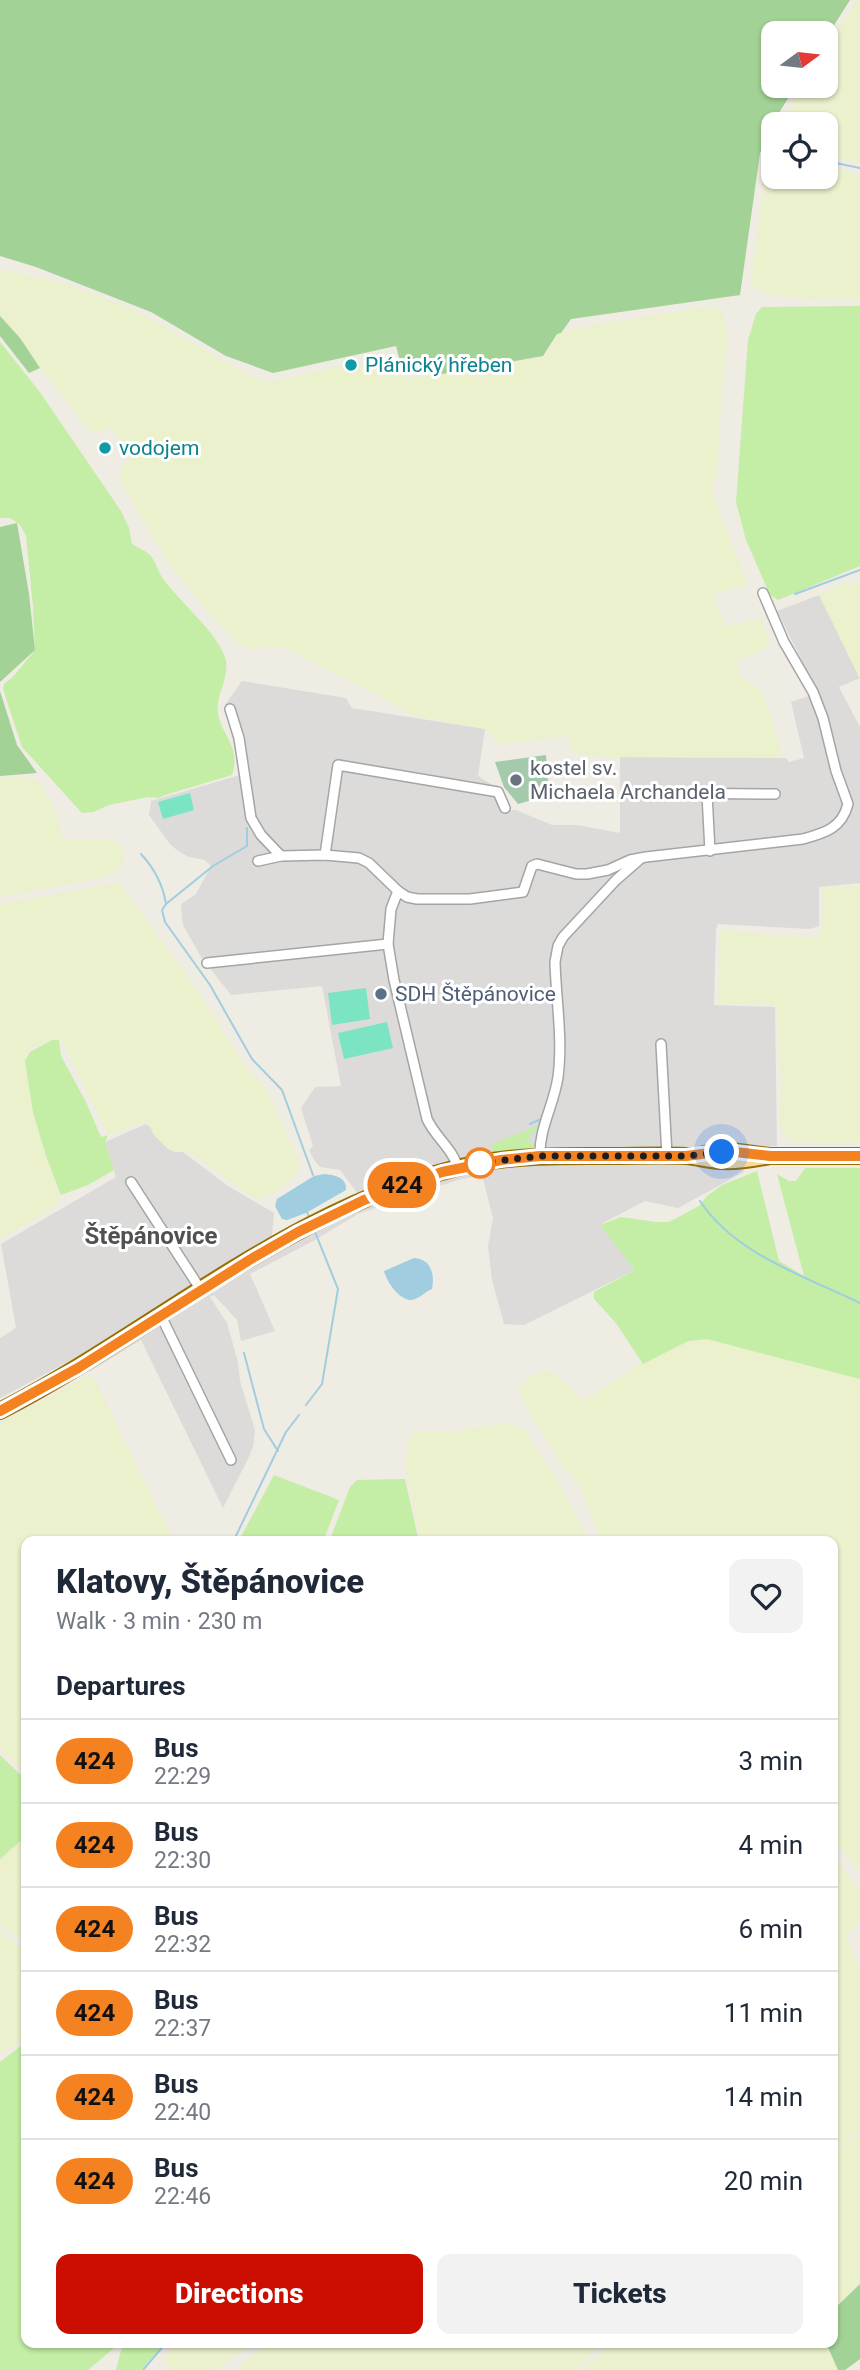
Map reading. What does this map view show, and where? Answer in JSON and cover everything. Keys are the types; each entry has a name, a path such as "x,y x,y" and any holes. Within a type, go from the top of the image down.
{"main road":[{"path":"0,1410 78,1368 274,1245 329,1216 399,1186 458,1168 540,1156 686,1156 729,1162 770,1156 860,1156"}],"street":[{"path":"258,861 281,856 354,857 364,860 407,897 427,900 470,899 521,893 525,890 535,864 587,874 608,870 630,860 803,839 827,833 840,824 848,804 813,692 785,642 763,593"},
{"path":"230,709 239,738 251,818 261,835 281,856"},
{"path":"325,855 338,765 498,792 505,808"},
{"path":"653,793 775,794"},
{"path":"707,793 710,851"},
{"path":"540,1156 541,1135 554,1097 559,1068 555,962 558,946 563,937 616,880 640,859"},
{"path":"398,891 391,909 388,944 394,980 428,1119 437,1136 455,1157 458,1168"},
{"path":"207,963 388,944"},
{"path":"661,1044 667,1156"},
{"path":"131,1182 201,1290"},
{"path":"161,1316 231,1460"}],"shaded area":[{"path":"819,595 860,678 839,687 860,727 860,883 819,887 819,926 810,929 718,924 716,929 714,1005 775,1007 777,1146 710,1146 704,1152 707,1168 744,1169 744,1172 678,1208 645,1201 601,1224 635,1270 524,1325 504,1324 492,1280 488,1246 493,1218 482,1175 458,1180 358,1214 250,1274 275,1331 241,1341 237,1320 214,1295 210,1297 227,1323 238,1362 240,1381 255,1430 253,1447 223,1508 141,1340 89,1372 79,1356 0,1398 0,1338 16,1328 1,1244 116,1177 105,1142 146,1124 228,1186 274,1213 272,1236 358,1194 340,1170 320,1167 314,1160 309,1150 313,1146 301,1108 315,1087 341,1086 322,986 231,995 201,957 183,925 181,904 196,894 211,866 205,860 189,857 178,851 149,815 151,801 240,775 225,705 242,681 346,698 352,708 485,729 478,776 499,789 508,810 516,810 552,825 577,825 620,833 620,757 786,758 789,762 804,758 791,702 818,693 777,611"}],"green space":[{"path":"0,0 850,0 837,21 761,21 761,98 788,98 779,112 761,112 761,151 740,295 571,319 561,333 557,334 543,356 442,374 403,372 396,346 273,373 226,356 151,312 36,267 0,256"},
{"path":"857,0 860,0 860,164 838,159 838,112 787,112 796,98 838,98 838,30"},
{"path":"838,169 860,175 860,299 772,296 752,287 763,189 838,189"},
{"path":"0,270 67,284 133,309 260,381 276,381 392,354 402,362 406,379 538,358 547,354 557,334 575,328 712,306 723,313 728,333 718,465 712,492 748,585 713,594 726,627 761,618 769,639 764,649 738,661 739,675 762,693 772,718 782,758 606,757 573,753 568,736 501,745 485,729 413,716 294,651 283,647 250,649 238,644 199,602 166,559 119,479 122,465 132,458 112,428 92,434 30,355 20,338 0,316"},
{"path":"860,306 860,566 778,600 770,595 746,540 736,502 748,340 756,314 762,307"},
{"path":"0,316 20,338 40,368 29,373 0,336"},
{"path":"0,342 39,391 121,511 129,528 132,544 150,555 163,579 223,651 226,668 218,701 218,714 233,750 232,775 159,798 148,797 82,813 22,747 3,689 4,684 35,650 33,607 26,535 19,524 10,518 0,518"},
{"path":"17,523 35,650 0,682 0,527"},
{"path":"860,581 860,679 819,595 835,586"},
{"path":"0,691 17,745 37,773 0,776"},
{"path":"546,755 549,795 518,804 504,787 495,762"},
{"path":"0,777 25,777 40,782 54,807 63,839 113,840 121,845 125,856 118,871 106,877 0,897"},
{"path":"190,793 194,810 163,819 158,802"},
{"path":"119,882 195,987 247,1068 265,1087 300,1163 297,1174 283,1187 267,1196 254,1198 189,1152 168,1149 154,1135 147,1121 108,1135 60,1037 27,1049 25,1061 33,1112 61,1197 55,1207 0,1239 0,904"},
{"path":"860,886 860,1143 793,1142 782,1134 780,1125 781,1080 776,1005 718,1003 720,930 812,938 821,933 824,917 822,887"},
{"path":"366,988 370,1019 332,1025 328,993"},
{"path":"387,1022 393,1048 344,1059 338,1033"},
{"path":"52,1040 59,1040 61,1056 101,1137 108,1135 105,1142 114,1170 88,1185 61,1195 33,1112 25,1061 30,1052"},
{"path":"539,1125 536,1132 531,1131 529,1144 534,1144 534,1150 492,1152 493,1145 489,1145"},
{"path":"805,1168 860,1168 860,1379 707,1339 688,1341 643,1364 616,1323 594,1299 594,1292 635,1270 600,1225 621,1217 669,1222 699,1206 722,1185 757,1171 779,1261 804,1276 777,1174 789,1181 796,1181"},
{"path":"707,1339 860,1379 860,1874 838,1843 838,1536 600,1536 577,1482 562,1466 518,1389 535,1374 553,1371 583,1400 642,1362 644,1364 688,1341"},
{"path":"89,1375 93,1376 171,1536 21,1536 21,1770 0,1748 0,1423"},
{"path":"506,1423 524,1429 554,1475 586,1536 420,1536 405,1463 410,1436 415,1432 456,1431"},
{"path":"274,1475 339,1500 325,1536 241,1536"},
{"path":"405,1479 418,1536 331,1536 350,1487 357,1480"},
{"path":"0,1755 21,1775 21,1840 0,1859"},
{"path":"21,1841 21,1940 0,1925 0,1859"},
{"path":"838,1861 860,1892 860,1919 846,1937 860,1969 860,2129 838,2149"},
{"path":"0,1932 21,1947 21,2042 0,2053"},
{"path":"21,2046 21,2348 114,2348 88,2370 0,2370 0,2062"},
{"path":"860,2132 860,2284 838,2305 838,2151"},
{"path":"860,2284 860,2359 845,2370 838,2370 828,2348 838,2348 838,2305"},
{"path":"122,2348 161,2348 141,2370 116,2370"},
{"path":"170,2348 247,2348 217,2370 171,2370 164,2360"},
{"path":"261,2348 599,2348 575,2370 237,2370"},
{"path":"607,2348 828,2348 838,2370 582,2370"}],"water":[{"path":"324,1174 342,1179 346,1190 306,1213 287,1220 282,1219 275,1206 277,1199 314,1176"},
{"path":"414,1258 428,1264 433,1283 432,1289 411,1300 402,1297 394,1289 384,1271"}],"waterway":[{"path":"838,163 860,168"},
{"path":"795,594 860,570"},
{"path":"166,904 213,866 247,846 247,828"},
{"path":"141,854 154,871 163,890 166,904 162,910 165,922 210,985 252,1059 282,1090 313,1175"},
{"path":"530,1124 541,1119"},
{"path":"700,1201 715,1219 751,1249 794,1273 860,1303"},
{"path":"307,1212 309,1217"},
{"path":"306,1405 322,1384 338,1289 315,1232"},
{"path":"244,1353 264,1429 278,1451"},
{"path":"236,1536 286,1432 299,1415"},
{"path":"143,2370 162,2348"}],"bus line":[{"name":"424","path":"0,1411 78,1368 298,1232 364,1200 442,1172 481,1163 540,1156 686,1156 726,1151 770,1156 860,1156"}],"place":[{"name":"Plánický hřeben","path":"351,365"},
{"name":"vodojem","path":"105,448"},
{"name":"kostel sv. Michaela Archandela","path":"516,780"},
{"name":"SDH Štěpánovice","path":"381,994"}],"district":[{"name":"Štěpánovice","path":"151,1236"}],"route":[{"path":"480,1163 540,1156 686,1156 722,1152"}]}
